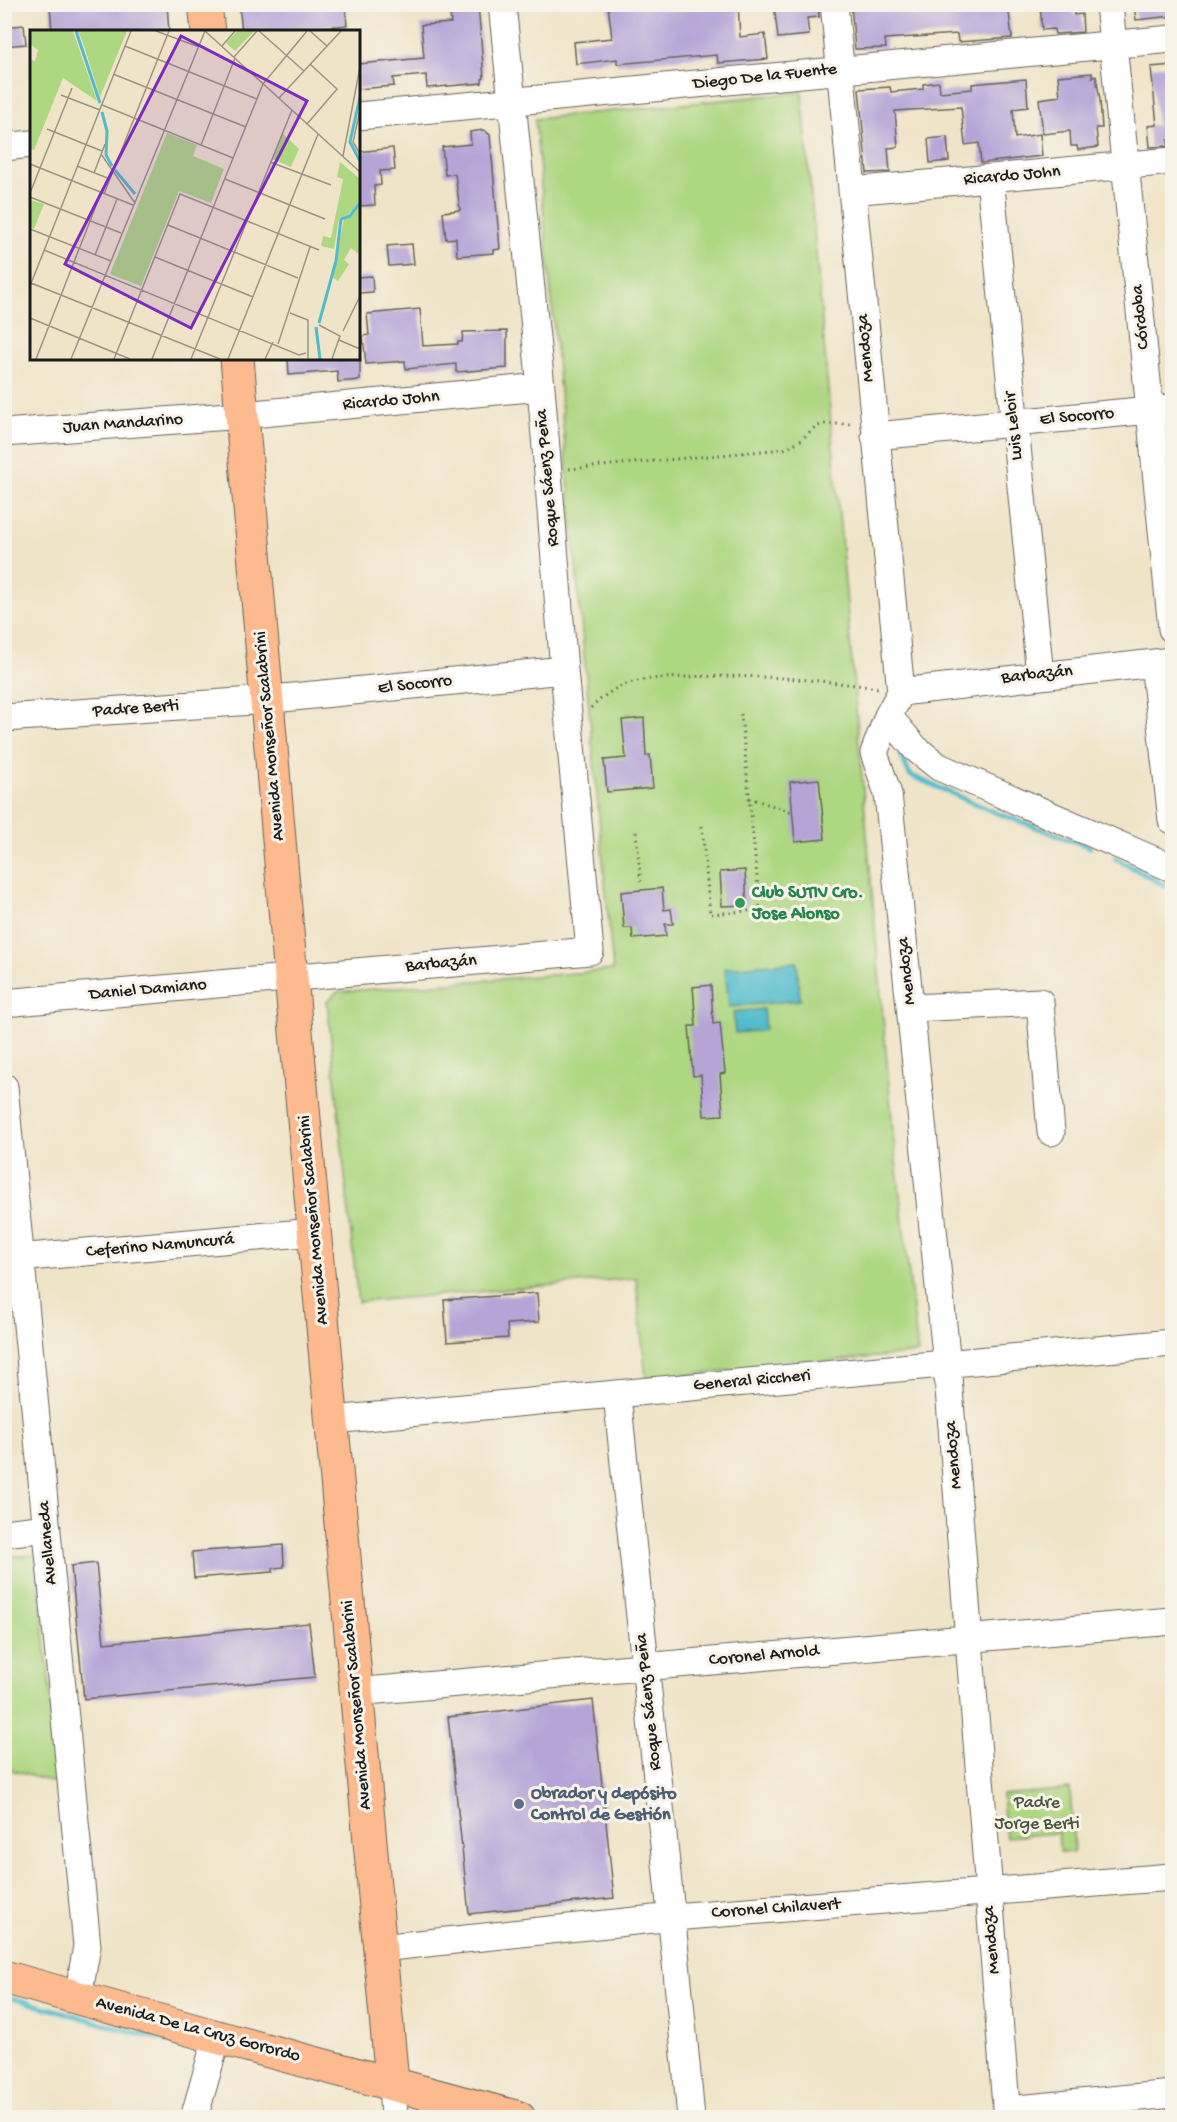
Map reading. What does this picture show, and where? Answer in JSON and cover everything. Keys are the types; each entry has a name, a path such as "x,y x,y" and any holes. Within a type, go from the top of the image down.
{"main road":[{"path":"205,4 208,30"},
{"name":"Avenida Monseñor Scalabrini","path":"237,360 355,1692 392,2082"},
{"name":"Avenida De La Cruz Gorordo","path":"4,1977 519,2118"}],"street":[{"name":"Roque Sáenz Peña","path":"502,4 541,387 590,951"},
{"name":"Mendoza","path":"834,4 901,692 888,716 874,753 888,794 947,1364 1006,2114"},
{"name":"Córdoba","path":"1109,4 1126,166 1161,409 1173,629"},
{"name":"Diego De la Fuente","path":"360,116 1173,39"},
{"path":"4,147 30,144"},
{"name":"Ricardo John","path":"852,191 1173,161"},
{"name":"Luis Leloir","path":"990,178 1040,675"},
{"name":"Ricardo John","path":"242,415 541,387"},
{"name":"El Socorro","path":"874,430 1014,423 1161,409"},
{"name":"Juan Mandarino","path":"4,433 242,415"},
{"path":"1164,662 1172,805"},
{"name":"Barbazán","path":"901,692 1164,662"},
{"name":"El Socorro","path":"267,699 564,670"},
{"name":"Padre Berti","path":"4,718 267,699"},
{"path":"888,716 915,748 939,767 1173,868"},
{"name":"Barbazán","path":"291,977 590,951"},
{"name":"Daniel Damiano","path":"4,1003 291,977"},
{"path":"911,1008 1040,1002 1051,1132"},
{"name":"Avellaneda","path":"4,1087 13,1259 47,1528 87,1946 78,1997"},
{"name":"Ceferino Namuncurá","path":"13,1259 315,1232"},
{"name":"General Riccheri","path":"332,1420 1173,1343"},
{"name":"Roque Sáenz Peña","path":"617,1394 673,1917 691,2118"},
{"path":"4,1533 47,1528"},
{"name":"Coronel Arnold","path":"355,1692 1173,1621"},
{"name":"Coronel Chilavert","path":"380,1948 673,1917 1173,1877"},
{"path":"195,2118 218,2037"},
{"path":"392,2082 394,2118"},
{"path":"1006,2114 1173,2094"}],"path":[{"path":"548,471 784,449 801,440 815,427 824,424 874,430"},
{"path":"570,730 604,695 629,683 663,679 709,676 800,678 901,692"},
{"path":"741,714 761,917"},
{"path":"749,798 792,812"},
{"path":"702,826 710,914 760,910"},
{"path":"636,832 641,884"}],"green space":[{"path":"802,92 894,1143 918,1353 646,1379 636,1278 358,1302 327,1001 337,992 613,970 535,119"},
{"path":"36,1555 60,1785 5,1768 5,1557"},
{"name":"Padre Jorge Berti","path":"1070,1789 1074,1852 1060,1853 1058,1833 1006,1837 1002,1795"}],"water":[{"path":"797,962 800,1000 729,1007 725,968"},
{"path":"763,1009 765,1030 735,1033 733,1012"}],"building":[{"path":"167,4 169,30 52,30 50,6"},
{"path":"239,4 300,4 301,8 345,4 347,25 299,30 242,30"},
{"path":"449,4 478,4 484,78 482,83 427,88 426,75 393,78 394,86 360,89 360,64 424,58 421,25 451,23"},
{"path":"738,4 740,37 765,34 768,59 718,63 717,55 617,64 617,59 576,64 574,42 612,38 608,5"},
{"path":"774,4 818,4 819,17 807,18 809,35 778,38"},
{"path":"851,4 1008,4 1012,38 958,42 957,34 885,39 886,48 855,49"},
{"path":"1040,4 1073,4 1074,15 1082,14 1083,32 1055,34 1054,29 1042,30"},
{"path":"1134,4 1173,4 1173,16 1136,20"},
{"path":"24,25 26,44 4,46 4,27"},
{"path":"1173,65 1173,140 1168,140 1169,146 1150,147 1148,126 1157,125 1151,67"},
{"path":"1092,73 1092,77 1096,76 1102,128 1096,128 1098,147 1078,150 1077,146 1071,146 1070,131 1043,134 1039,99 1060,96 1058,76"},
{"path":"1026,79 1028,107 1013,109 1015,138 1040,134 1042,156 981,163 979,143 965,145 961,107 895,111 898,147 888,148 890,172 867,173 859,89 890,87 891,92 923,89 923,84 939,82 940,92 972,89 972,84"},
{"path":"484,130 490,135 500,249 494,250 494,253 457,256 456,238 446,239 443,212 460,210 455,174 445,175 442,147 471,144 470,132"},
{"path":"947,137 949,161 930,163 928,139"},
{"path":"393,148 395,170 380,171 381,185 374,186 375,205 360,206 360,152"},
{"path":"412,244 414,264 389,266 387,246"},
{"path":"372,276 373,292 360,293 360,277"},
{"path":"420,309 423,346 458,344 462,342 463,332 507,331 507,368 456,372 456,364 406,369 405,361 366,364 363,336 369,335 367,314"},
{"path":"288,360 360,360 360,380 338,382 337,371 289,375"},
{"path":"644,718 646,756 650,755 653,788 607,792 604,760 626,758 622,720"},
{"path":"819,779 825,839 795,842 790,782"},
{"path":"745,870 747,905 722,906 720,872"},
{"path":"662,888 664,910 671,909 673,924 665,924 666,936 633,939 632,928 624,928 621,892"},
{"path":"711,985 713,1024 720,1023 725,1073 720,1074 723,1115 704,1116 701,1075 693,1076 689,1026 696,1026 693,987"},
{"path":"537,1293 539,1322 507,1324 508,1338 447,1342 444,1300"},
{"path":"283,1545 284,1567 273,1568 273,1572 194,1578 192,1552"},
{"path":"96,1563 104,1643 309,1623 315,1677 84,1699 71,1566"},
{"path":"593,1700 614,1898 469,1914 448,1717"}],"waterway":[{"path":"901,755 910,775 994,812 1090,847"},
{"path":"1115,858 1166,886"},
{"path":"4,1996 202,2051"}],"place":[{"name":"Club SUTIV Cro. Jose Alonso","path":"740,903"},
{"name":"Obrador y depósito Control de Gestión","path":"519,1804"}]}
